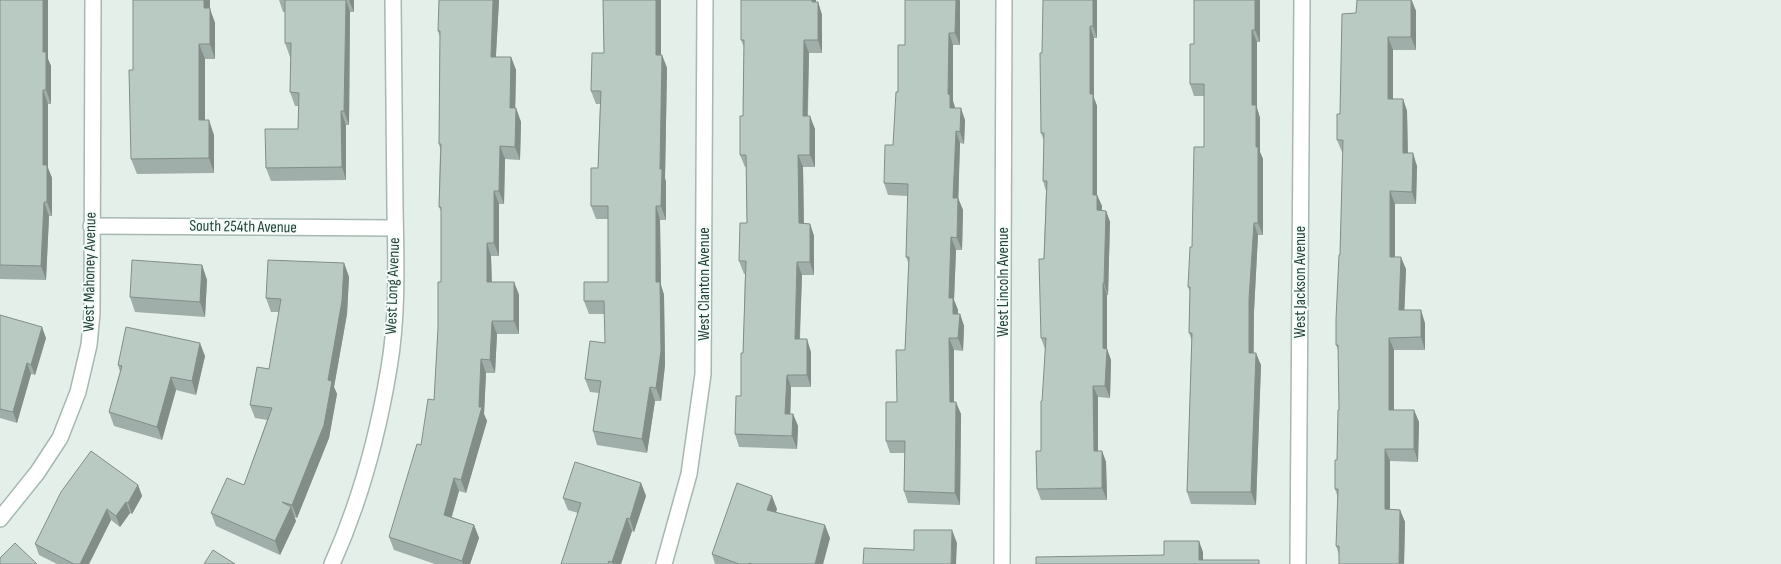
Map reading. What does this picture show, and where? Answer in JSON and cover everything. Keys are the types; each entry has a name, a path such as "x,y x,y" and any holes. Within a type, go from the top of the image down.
{"street":[{"name":"West Mahoney Avenue","path":"0,520 37,473 60,438 78,392 89,345 92,313 92,0"},
{"name":"West Long Avenue","path":"332,564 348,529 361,488 378,423 389,367 395,306 393,0"},
{"name":"West Clanton Avenue","path":"664,564 689,474 703,374 705,0"},
{"name":"West Lincoln Avenue","path":"1002,564 1004,0"},
{"name":"West Jackson Avenue","path":"1298,564 1302,0"},
{"name":"South 254th Avenue","path":"91,226 395,228"}],"building":[{"path":"0,0 43,0 43,52 46,52 46,90 43,90 43,165 47,165 47,202 44,202 41,266 0,265"},
{"path":"133,0 204,0 204,8 210,8 210,44 199,44 199,120 209,120 209,158 131,159 129,70 133,70"},
{"path":"285,0 346,0 344,111 341,111 342,167 266,168 265,129 298,129 299,93 290,92 291,43 285,43"},
{"path":"439,0 493,0 491,57 511,57 510,108 516,108 515,147 500,146 499,191 494,191 494,243 487,243 487,282 514,282 514,321 492,321 490,360 481,359 479,407 482,407 461,480 454,478 444,515 474,525 462,561 389,537 417,444 421,445 428,399 434,400 438,328 438,282 441,282"},
{"path":"603,0 656,0 656,55 662,55 661,206 656,206 656,282 660,282 661,351 656,388 650,387 642,439 593,431 601,381 585,379 590,341 605,343 604,301 584,301 584,282 608,282 608,206 591,206 591,168 598,168 601,91 591,91 592,53 604,53"},
{"path":"741,0 812,0 812,2 818,2 818,40 804,40 803,116 810,116 810,155 798,155 799,223 810,224 810,262 797,262 795,339 807,339 807,375 787,375 785,414 793,414 792,436 735,434 736,396 741,396 741,353 743,353 746,261 739,261 740,223 747,223 746,155 740,155 740,116 743,116 744,40 741,40"},
{"path":"905,0 956,0 955,33 949,33 948,94 950,95 950,108 961,108 960,132 956,131 953,198 958,198 957,238 951,237 949,298 953,298 953,314 960,314 958,338 949,338 950,402 956,402 955,493 904,491 905,441 886,441 886,402 897,402 896,350 905,350 909,257 906,257 908,184 884,183 885,145 893,145 896,92 898,92 898,45 905,45"},
{"path":"1043,0 1093,0 1093,26 1090,26 1090,94 1093,94 1093,195 1097,195 1097,210 1106,211 1103,283 1103,348 1107,349 1105,386 1093,386 1094,451 1102,451 1102,488 1037,489 1036,451 1041,451 1041,401 1046,338 1041,338 1039,259 1044,259 1047,181 1043,181 1044,133 1041,133 1040,53 1042,53"},
{"path":"1194,0 1255,0 1255,30 1252,30 1252,105 1256,105 1258,223 1254,223 1249,299 1249,353 1256,353 1251,492 1187,492 1192,333 1189,333 1190,287 1188,287 1190,247 1192,247 1194,147 1204,147 1204,84 1190,84 1190,44 1194,44"},
{"path":"1357,0 1411,0 1411,37 1388,37 1388,99 1403,99 1403,153 1413,153 1412,192 1390,191 1390,257 1401,257 1399,310 1421,310 1421,337 1389,338 1389,410 1414,410 1414,449 1385,449 1385,509 1400,510 1399,563 1403,564 1339,564 1339,546 1336,546 1338,489 1335,489 1335,460 1337,460 1339,410 1336,319 1343,140 1337,140 1337,114 1340,114 1342,14 1356,13"},
{"path":"132,260 202,265 200,302 130,297"},
{"path":"268,260 344,263 342,301 328,380 332,381 324,425 292,505 282,502 291,507 275,541 211,513 227,478 244,485 272,408 250,405 257,367 269,369 281,299 266,298"},
{"path":"0,315 42,327 31,365 27,363 13,412 0,409"},
{"path":"126,327 200,343 192,381 171,377 157,427 109,412 122,366 118,365"},
{"path":"91,451 138,485 128,503 126,502 116,516 107,509 80,564 74,564 35,544 61,492"},
{"path":"575,462 641,483 630,519 627,518 612,562 609,561 608,564 561,564 581,503 563,498"},
{"path":"737,483 772,496 767,510 825,525 815,564 739,564 712,554"},
{"path":"914,530 952,530 951,564 863,564 864,548 914,550"},
{"path":"1164,541 1199,541 1199,560 1259,560 1259,564 1036,564 1036,557 1164,555"},
{"path":"15,543 37,564 0,564 0,558"},
{"path":"213,550 235,564 204,564"}]}
